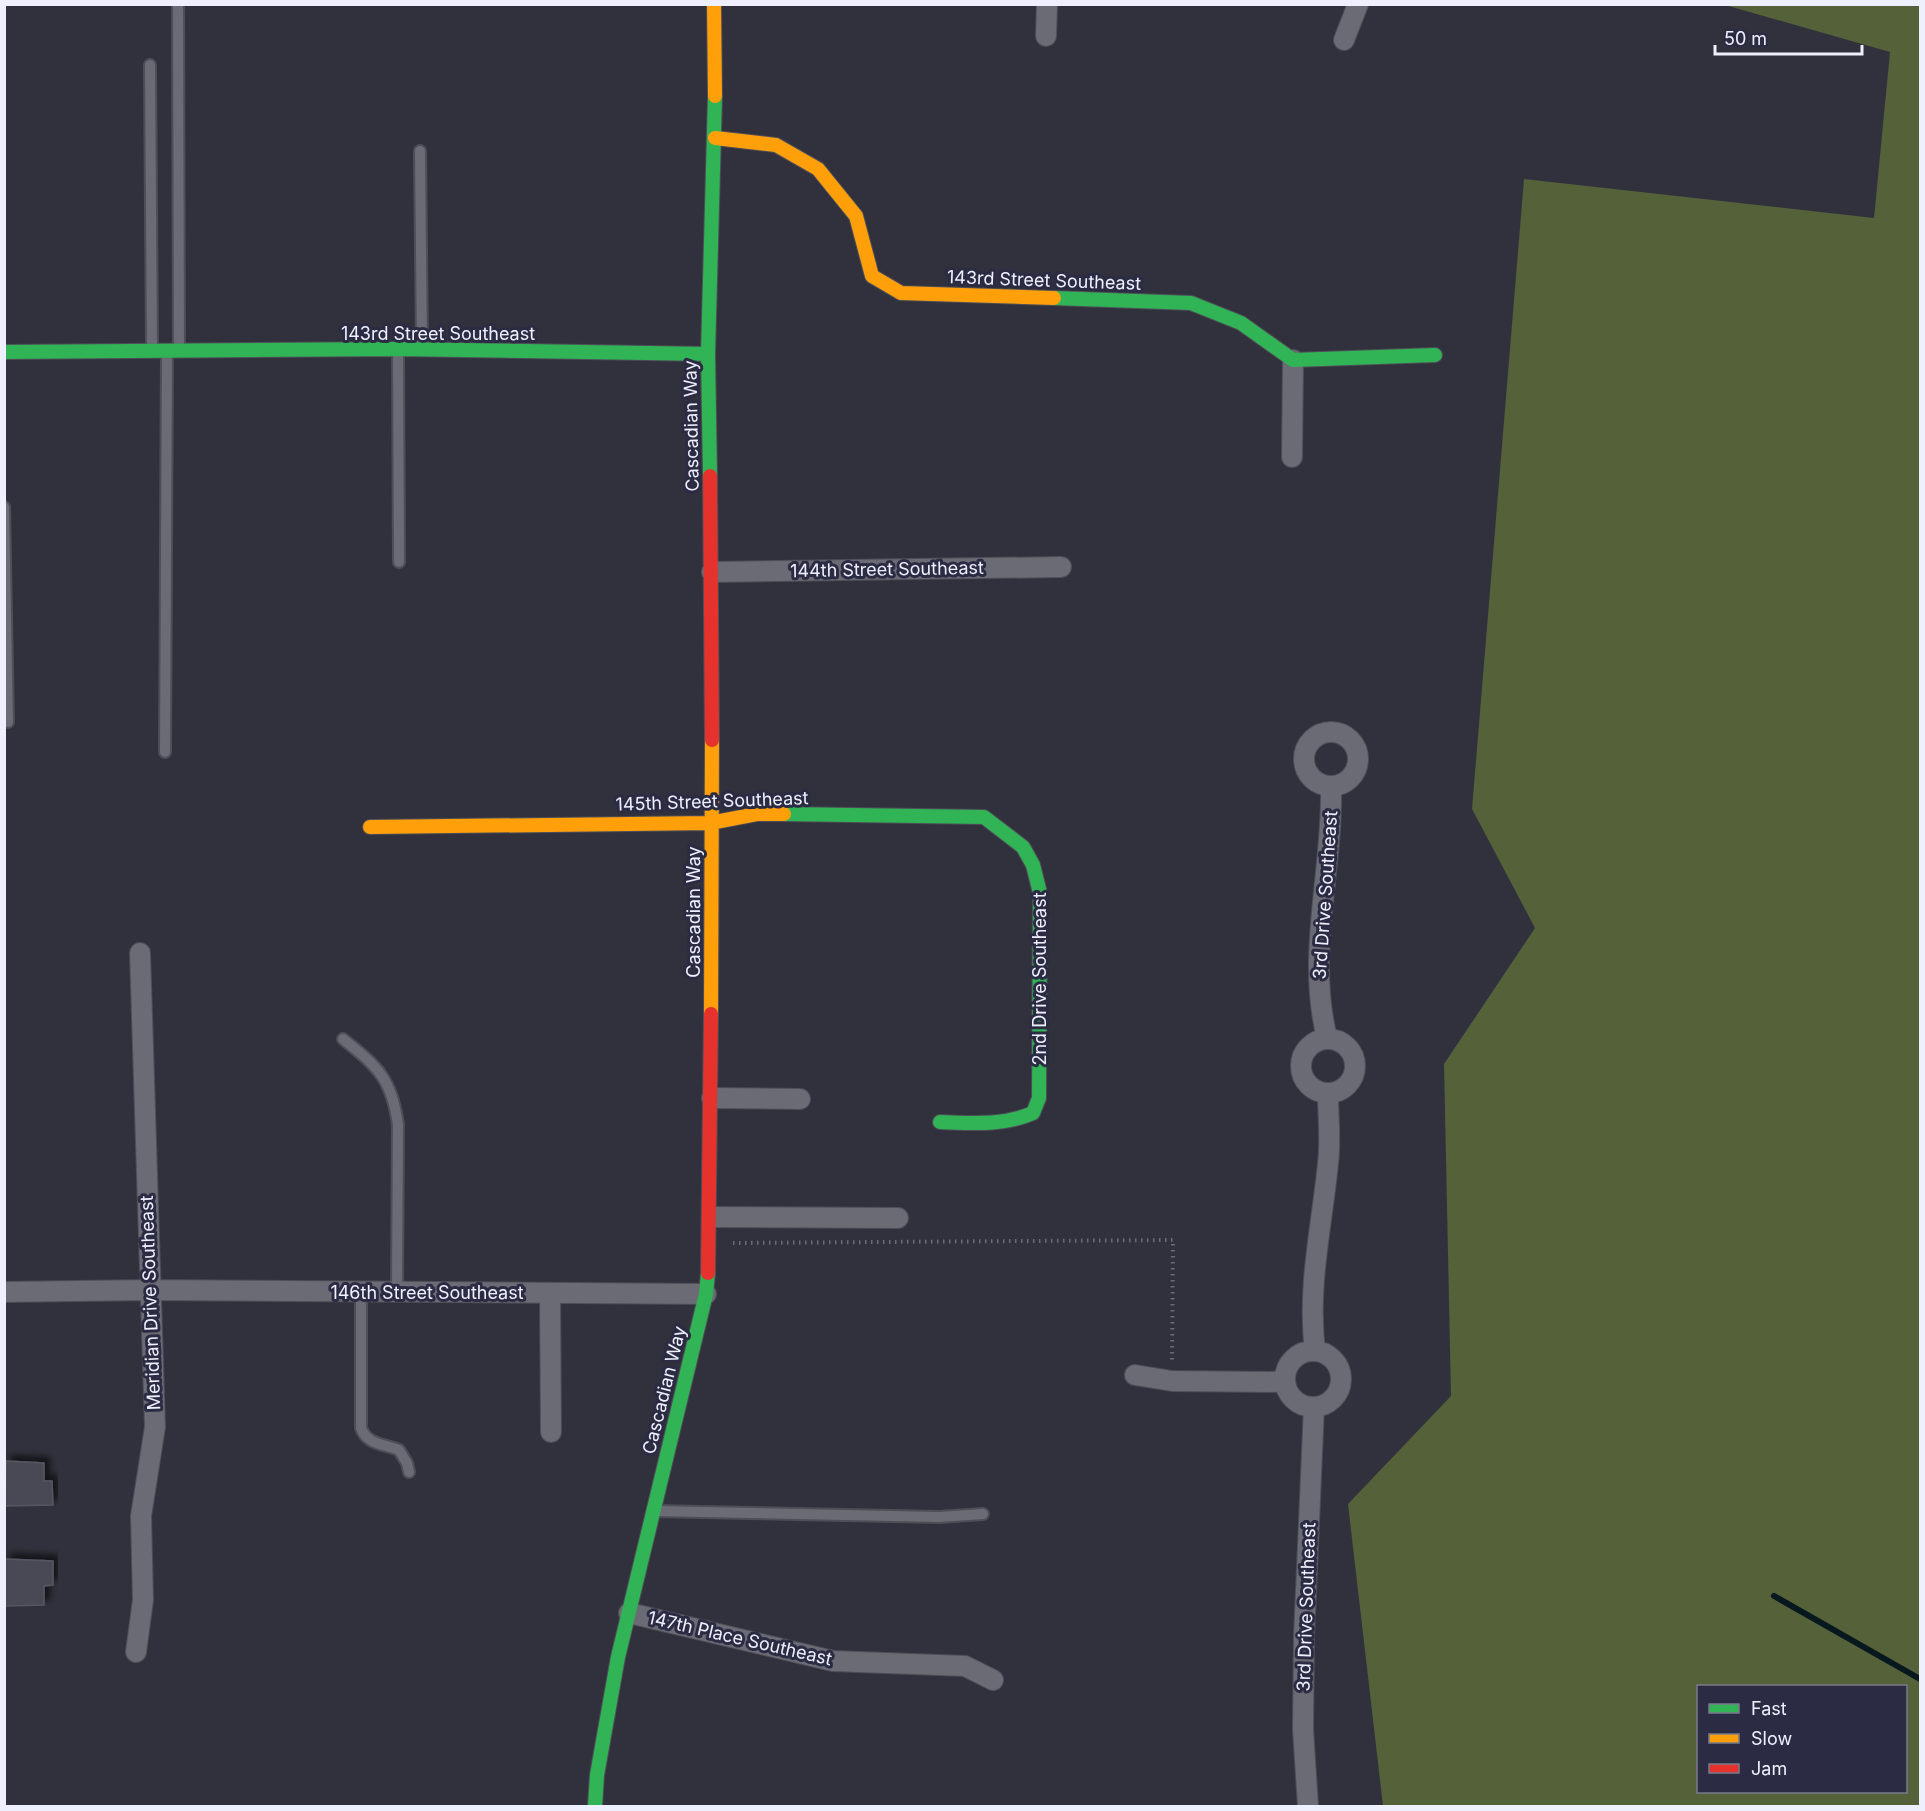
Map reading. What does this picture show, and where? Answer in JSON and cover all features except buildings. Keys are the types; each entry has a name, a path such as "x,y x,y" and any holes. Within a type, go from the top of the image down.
{"street":[{"name":"Cascadian Way","path":"595,1806 597,1775 629,1613 706,1294 712,1217 710,823 712,572 708,354 715,138 714,4"},
{"path":"1046,36 1047,4"},
{"path":"1344,40 1358,4"},
{"name":"143rd Street Southeast","path":"715,138 776,145 818,169 856,216 872,276 901,293 1191,303 1241,323 1293,360"},
{"name":"143rd Street Southeast","path":"4,352 398,349 708,354"},
{"path":"1292,457 1293,360 1435,355"},
{"name":"144th Street Southeast","path":"712,572 1061,567"},
{"name":"3rd Drive Southeast","path":"1327,1038 1318,987 1322,908 1332,824 1331,787"},
{"name":"145th Street Southeast","path":"370,827 710,823 757,814 984,817 1013,835"},
{"name":"2nd Drive Southeast","path":"940,1122 1001,1124 1018,1121 1033,1113 1039,1098 1040,893 1034,861 1013,835"},
{"name":"Meridian Drive Southeast","path":"136,1652 143,1600 141,1516 155,1427 140,953"},
{"path":"1327,1038 1345,1044 1352,1052 1355,1070 1346,1087 1329,1094 1312,1089 1302,1075 1300,1066 1305,1050 1319,1040 1327,1038"},
{"path":"1315,1351 1311,1323 1312,1287 1329,1162 1329,1094"},
{"path":"711,1098 800,1099"},
{"path":"712,1217 898,1218"},
{"name":"146th Street Southeast","path":"4,1292 149,1290 706,1294"},
{"path":"550,1293 551,1432"},
{"path":"1315,1351 1332,1359 1337,1366 1340,1384 1331,1400 1314,1407 1298,1403 1292,1397 1285,1382 1286,1372 1297,1357 1315,1351"},
{"path":"1135,1375 1172,1381 1285,1382"},
{"name":"3rd Drive Southeast","path":"1308,1806 1303,1729 1304,1637 1314,1407"},
{"name":"147th Place Southeast","path":"629,1613 833,1661 965,1666 993,1680"}],"lane":[{"path":"165,752 178,4"},
{"path":"150,65 152,351"},
{"path":"420,151 422,350"},
{"path":"398,349 399,562"},
{"path":"4,507 8,722"},
{"path":"343,1039 375,1064 387,1080 395,1103 398,1125 397,1291"},
{"path":"361,1291 362,1428 364,1436 378,1444 399,1450 407,1463 408,1472"},
{"path":"653,1511 939,1517 983,1514"}],"path":[{"path":"710,1244 1173,1240 1172,1381"}],"green space":[{"path":"1725,5 1920,5 1920,1806 1383,1806 1348,1504 1451,1396 1444,1064 1535,928 1472,809 1524,179 1874,218 1890,52"}],"waterway":[{"path":"1774,1596 1920,1679"}],"traffic: fast":[{"path":"710,476 708,354 715,96"},
{"path":"1054,298 1191,303 1241,323 1293,360 1435,355"},
{"path":"4,352 398,349 708,354"},
{"path":"784,814 984,817 1023,847 1033,865 1040,893 1039,1098 1033,1113 1010,1120 987,1123 940,1122"},
{"path":"595,1806 597,1775 618,1657 706,1294 708,1273"}],"traffic: slow":[{"path":"714,4 715,96"},
{"path":"715,138 776,145 818,169 856,216 872,276 901,293 1054,298"},
{"path":"711,1014 712,740"},
{"path":"370,827 710,823 757,814 784,814"}],"traffic: jam":[{"path":"710,476 712,740"},
{"path":"708,1273 711,1014"}]}
